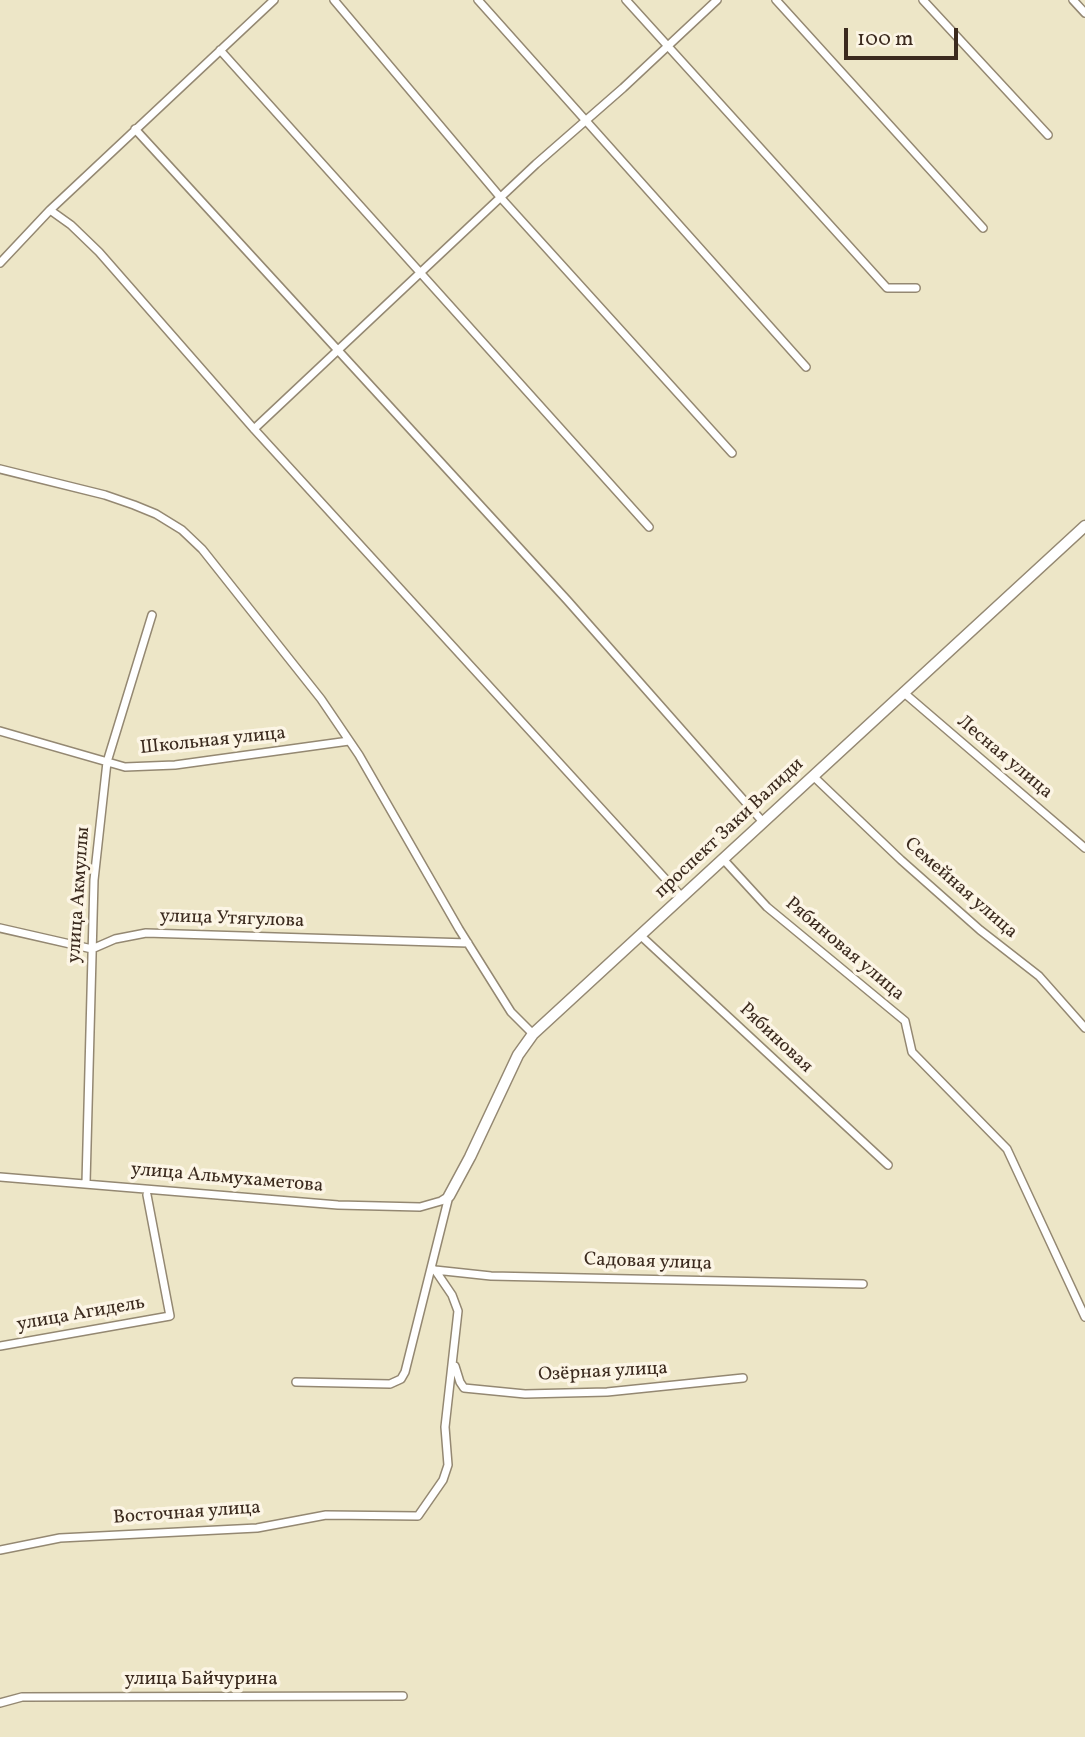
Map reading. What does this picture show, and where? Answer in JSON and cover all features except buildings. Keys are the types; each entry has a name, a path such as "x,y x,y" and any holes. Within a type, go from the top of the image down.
{"street":[{"path":"0,263 50,210 274,0"},
{"path":"334,0 501,198 732,453"},
{"path":"478,0 806,367"},
{"path":"626,0 887,288 916,288"},
{"path":"254,429 717,0"},
{"path":"776,0 983,228"},
{"path":"923,0 1048,135"},
{"path":"1073,0 1085,13"},
{"path":"220,50 649,527"},
{"path":"135,129 567,600 763,822"},
{"path":"50,210 99,251 254,429 682,897"},
{"path":"0,469 105,495 156,514 182,530 202,549 321,699 349,741 511,1012 533,1034"},
{"name":"проспект Заки Валиди","path":"449,1196 518,1055 533,1034 1085,526"},
{"name":"улица Акмуллы","path":"86,1183 94,880 107,762 152,615"},
{"name":"Лесная улица","path":"903,692 1085,848"},
{"name":"Школьная улица","path":"0,732 125,767 175,765 349,741"},
{"name":"Семейная улица","path":"813,776 911,869 1039,976 1085,1028"},
{"name":"Рябиновая улица","path":"723,859 766,907 905,1021 912,1052 1007,1149 1085,1317"},
{"path":"0,928 92,949"},
{"name":"улица Утягулова","path":"92,949 115,939 146,933 468,943"},
{"name":"Рябиновая","path":"640,936 888,1165"},
{"name":"улица Альмухаметова","path":"0,1177 338,1205 433,1205 449,1196"},
{"name":"улица Агидель","path":"0,1346 170,1316 147,1195"},
{"path":"296,1382 390,1384 401,1379 433,1270 449,1196"},
{"path":"433,1270 452,1295 458,1311 453,1361"},
{"name":"Садовая улица","path":"433,1270 491,1276 863,1284"},
{"name":"Озёрная улица","path":"453,1361 464,1388 525,1394 572,1394 743,1378"},
{"name":"Восточная улица","path":"0,1550 60,1538 257,1528 326,1515 418,1516 447,1474 445,1427 453,1361"},
{"name":"улица Байчурина","path":"0,1703 22,1697 403,1696"}]}
